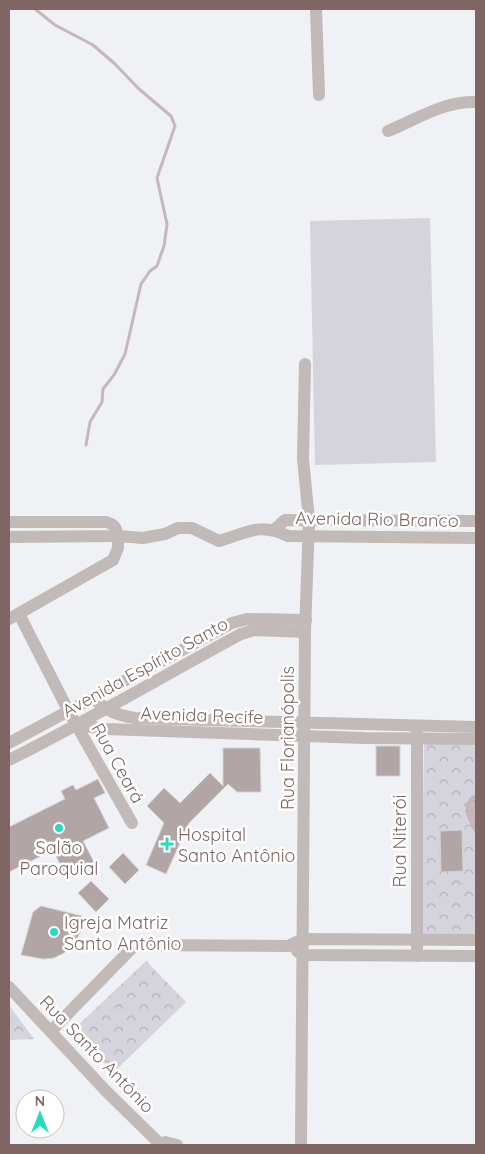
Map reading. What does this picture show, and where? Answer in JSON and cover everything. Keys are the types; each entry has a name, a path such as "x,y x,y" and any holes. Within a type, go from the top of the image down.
{"street":[{"path":"316,9 319,95"},
{"path":"388,131 442,106 464,101 476,102"},
{"name":"Rua Florianópolis","path":"301,1145 306,626 309,520 303,459 305,364"},
{"name":"Avenida Rio Branco","path":"476,521 285,520 274,530 288,536 476,538"},
{"path":"365,520 365,537"},
{"path":"412,520 412,537"},
{"path":"14,617 113,560 118,548 118,536 116,527 112,523 106,522 14,522 14,537 118,536 143,538 165,534 178,528 192,528 219,541 256,529 274,530"},
{"name":"Rua Ceará","path":"14,617 132,823"},
{"name":"Avenida Espírito Santo","path":"9,743 232,623 247,619 306,626"},
{"name":"Avenida Espírito Santo","path":"9,760 77,726 104,708 240,634 254,630 306,626"},
{"name":"Avenida Recife","path":"93,698 104,708 118,715 234,728"},
{"path":"364,725 364,738"},
{"name":"Avenida Recife","path":"305,730 364,725 476,739"},
{"name":"Avenida Recife","path":"77,726 106,729 234,728 305,730 364,738 476,727"},
{"name":"Rua Niterói","path":"417,732 417,956"},
{"path":"51,1030 136,945 288,946 303,939 476,940"},
{"path":"288,946 302,955 476,956"},
{"name":"Rua Santo Antônio","path":"9,987 105,1090 160,1145"},
{"path":"160,1145 165,1142 177,1145"}],"green space":[{"path":"430,218 436,462 315,465 310,221"},
{"path":"424,739 476,740 476,934 421,934"},
{"path":"146,961 186,1002 114,1072 73,1030"},
{"path":"9,1005 34,1039 9,1040"}],"water":[{"path":"472,795 476,796 476,835 466,815 466,805"}],"building":[{"path":"376,746 400,746 400,776 376,776"},
{"name":"Hospital Santo Antônio","path":"223,748 260,748 261,792 237,792 228,784 189,823 166,874 146,865 164,823 147,806 164,788 180,803 210,773 223,786"},
{"name":"Salão Paroquial","path":"98,779 105,793 94,798 109,828 83,841 95,864 67,878 53,850 9,872 9,827 65,799 61,791 73,785 76,790"},
{"path":"462,830 463,871 441,872 440,831"},
{"path":"123,853 139,870 125,884 109,867"},
{"path":"91,881 109,899 96,912 78,893"},
{"name":"Igreja Matriz Santo Antônio","path":"41,906 82,916 82,927 72,946 54,958 43,959 21,955 33,912"}],"waterway":[{"path":"35,9 55,25 93,45 139,89 171,116 175,126 157,178 167,224 164,246 157,266 150,271 141,284 125,354 114,375 103,389 102,402 90,422 86,445"}],"place":[{"name":"Salão Paroquial","path":"59,828"},
{"name":"Hospital Santo Antônio","path":"167,844"},
{"name":"Igreja Matriz Santo Antônio","path":"54,932"}]}
